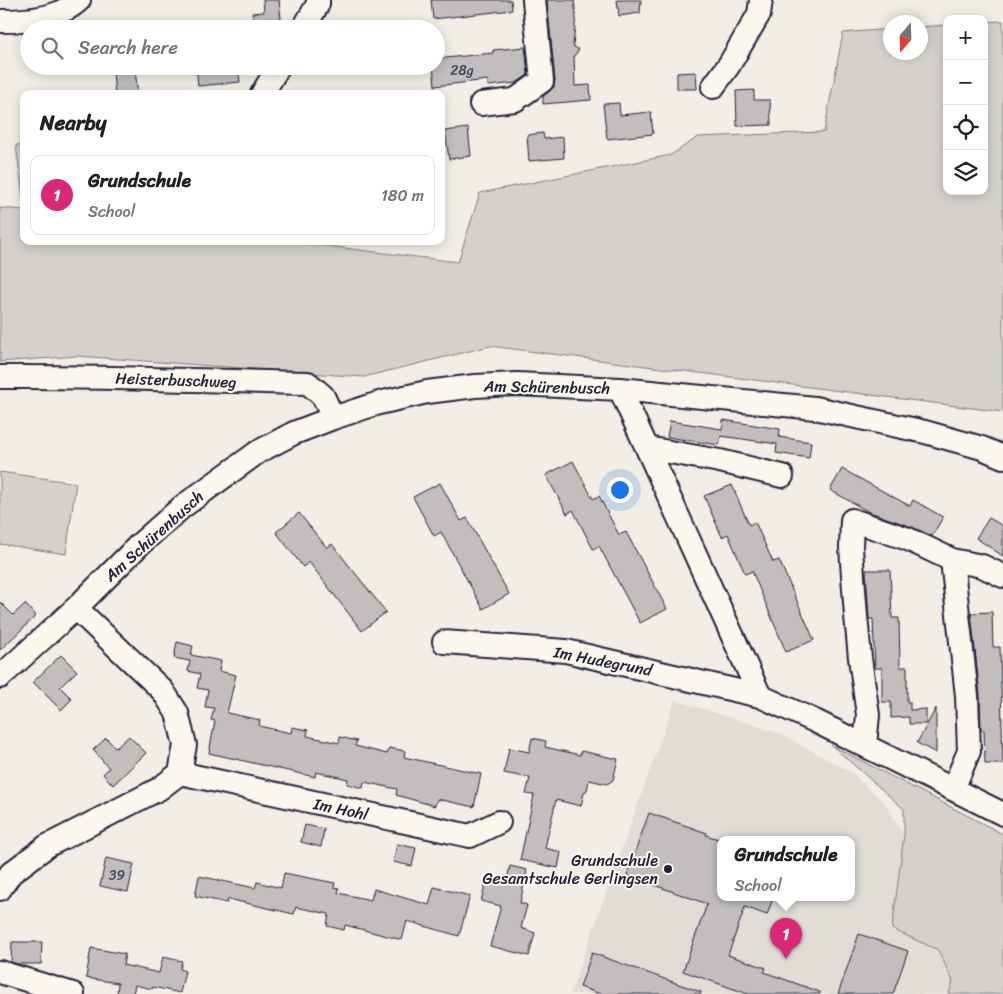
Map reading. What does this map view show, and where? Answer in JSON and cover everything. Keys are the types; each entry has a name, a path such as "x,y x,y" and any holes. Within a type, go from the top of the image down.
{"street":[{"path":"34,20 53,14 79,0"},
{"path":"308,20 318,4 318,0"},
{"path":"481,104 515,100 542,82 534,0"},
{"path":"713,87 729,65 759,14 761,0"},
{"path":"0,21 20,20"},
{"path":"264,90 274,75"},
{"name":"Heisterbuschweg","path":"0,377 62,376 308,383 323,396 333,418"},
{"name":"Am Schürenbusch","path":"0,677 76,608 139,545 182,507 258,452 294,432 398,398 475,386 516,384 620,389 815,408 934,435 982,448 1003,457"},
{"path":"620,389 760,696"},
{"path":"647,448 720,461 782,476"},
{"path":"865,745 868,715 856,616 851,548 852,520 908,539 952,560 982,566 1003,576"},
{"path":"952,560 967,696 969,751 953,789"},
{"path":"0,889 11,873 47,846 159,789 180,773 185,745 177,713 168,698 163,691 76,608"},
{"name":"Im Hudegrund","path":"444,642 566,651 760,696 816,720 1003,814"},
{"name":"Im Hohl","path":"180,773 470,836 499,822"},
{"path":"0,972 74,994"}],"shaded area":[{"path":"1003,21 1003,412 490,346 364,377 77,356 0,362 0,208 20,210 20,245 319,245 458,262 480,193 671,155 698,137 824,132 843,33 883,30 883,60 928,60 928,26 943,25 943,195 988,195 988,22"},
{"path":"16,145 20,145 20,175"},
{"path":"0,472 76,483 66,554 0,544"},
{"name":"Grundschule Gesamtschule Gerlingsen","path":"675,700 779,733 851,772 886,805 904,835 892,929 938,950 953,981 949,994 570,994"},
{"path":"831,745 1003,834 1003,994 949,994 953,981 938,950 892,929 904,835 904,809"}],"building":[{"path":"263,0 279,0 281,20 253,20 252,13 264,12"},
{"path":"431,0 511,0 512,10 433,19"},
{"path":"547,0 574,0 576,16 573,46 579,50 574,56 575,86 590,85 591,100 543,104 543,97 554,87 555,80"},
{"path":"617,0 641,0 640,13 619,16"},
{"path":"525,47 528,75 516,83 488,86 488,80 435,86 434,75 445,75 445,58 493,53 493,50"},
{"path":"696,72 697,89 677,89 677,73"},
{"path":"113,75 136,75 138,90 115,90"},
{"path":"197,75 239,75 240,82 198,86"},
{"path":"754,90 754,100 770,100 771,125 737,126 736,91"},
{"path":"619,103 620,115 651,112 653,134 607,139 603,104"},
{"path":"468,128 471,156 449,159 445,131"},
{"path":"543,133 544,139 563,137 564,158 529,161 527,135"},
{"path":"723,420 780,429 779,437 811,442 809,458 776,453 777,444 721,436 719,445 667,437 670,421 722,429"},
{"path":"573,461 593,499 599,496 619,535 626,532 667,609 640,623 599,546 593,549 573,510 567,514 546,475"},
{"path":"842,469 910,506 913,500 943,517 932,536 867,511 830,490"},
{"path":"440,483 461,521 467,518 509,594 483,609 441,532 434,536 413,497"},
{"path":"732,485 749,525 755,522 773,562 779,560 814,640 786,652 752,571 745,574 728,534 722,537 704,496"},
{"path":"299,513 327,548 332,544 386,612 362,631 309,562 303,567 276,532"},
{"path":"989,518 1003,526 1003,556 976,538"},
{"path":"866,570 890,570 892,618 899,618 900,667 907,667 907,702 910,702 910,710 926,709 926,724 909,724 909,717 891,718 891,702 882,702 882,668 875,668 873,619 869,619"},
{"path":"0,602 13,615 25,604 36,616 0,650"},
{"path":"992,612 993,647 1000,647 1003,764 985,764 984,730 981,730 980,695 971,613"},
{"path":"177,642 193,646 191,655 221,661 219,671 236,675 227,713 260,720 259,726 291,733 292,727 308,730 307,736 339,743 340,737 357,741 355,746 387,754 389,748 405,751 404,757 481,774 474,807 437,799 435,806 396,795 397,789 364,782 363,788 347,784 348,779 316,772 315,777 209,753 215,721 211,720 214,708 205,707 208,690 197,688 200,674 188,671 190,661 174,658"},
{"path":"61,655 77,671 60,687 72,699 61,710 33,682"},
{"path":"936,708 936,753 917,743"},
{"path":"129,736 146,753 113,785 103,774 109,768 93,750 106,738 116,748"},
{"path":"532,738 546,741 545,747 580,755 581,751 618,759 613,780 607,784 589,780 581,806 556,800 545,848 561,852 558,868 520,860 534,795 526,794 530,778 504,773 509,748 529,752"},
{"path":"649,813 707,833 706,835 717,839 717,901 772,901 767,915 745,907 728,955 766,968 764,972 820,992 820,994 748,994 683,971 707,904 627,875"},
{"path":"305,825 324,829 321,847 301,842"},
{"path":"397,844 416,848 412,866 393,862"},
{"path":"106,858 134,864 128,892 100,886"},
{"path":"510,866 527,870 520,903 527,905 521,928 535,933 529,956 490,946 501,906 481,901 488,875 507,880"},
{"path":"284,873 335,883 334,887 339,888 338,893 371,900 374,889 429,905 434,887 470,896 459,936 407,921 402,940 345,925 344,930 327,926 329,914 296,907 294,914 228,899 227,903 195,896 199,876 255,888 257,882 281,888"},
{"path":"859,934 908,951 893,994 838,994"},
{"path":"12,942 42,942 41,964 18,964 11,962"},
{"path":"91,948 125,954 123,965 159,973 163,957 182,961 180,969 185,971 180,993 135,985 133,994 117,994 118,983 86,978"},
{"path":"592,953 701,992 701,994 600,994 580,987"}],"place":[{"name":"Grundschule Gesamtschule Gerlingsen","path":"668,869"},
{"name":"Grundschule","path":"786,959"}]}
